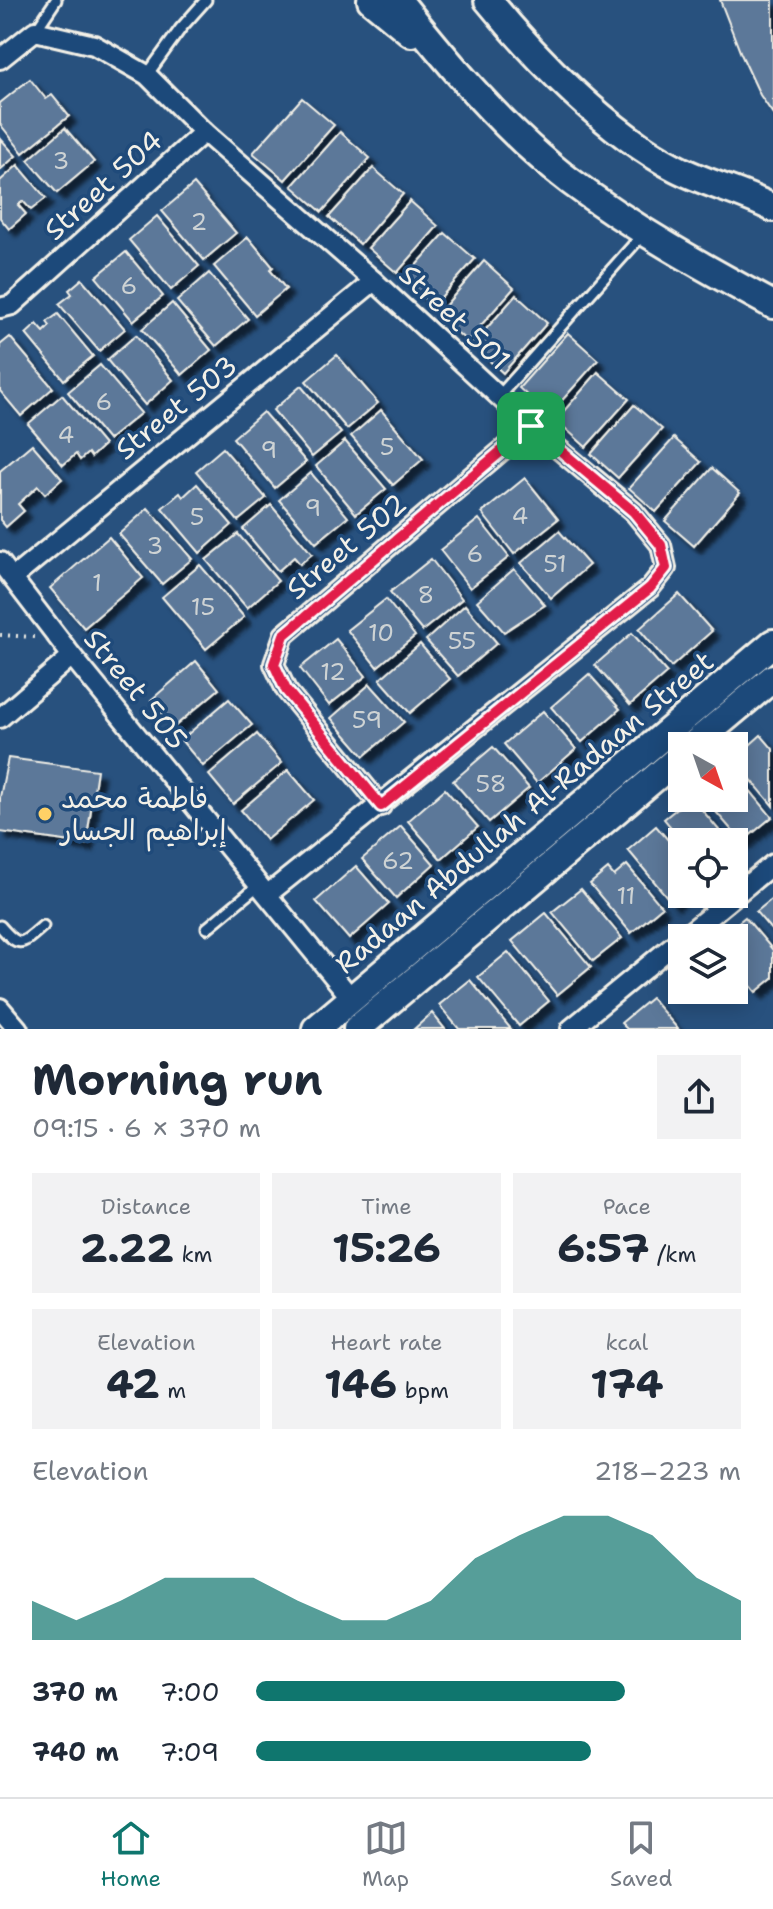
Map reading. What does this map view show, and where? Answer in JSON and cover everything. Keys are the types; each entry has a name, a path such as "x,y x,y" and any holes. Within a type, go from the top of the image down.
{"street":[{"path":"371,0 444,58"},
{"path":"398,0 444,58 499,116 568,180 644,233 773,305"},
{"path":"493,4 547,66 611,125 676,168 765,202"},
{"path":"0,59 35,31"},
{"name":"Street 501","path":"35,31 94,45 147,75 204,132 374,281 531,426 634,512 661,545 666,568 650,588 381,806 264,889"},
{"name":"Street 504","path":"0,308 12,305 204,132"},
{"name":"Street 503","path":"14,577 374,281"},
{"name":"Street 502","path":"381,806 286,690 274,664 284,635 531,426"},
{"name":"Street 505","path":"0,562 72,656 352,999"},
{"name":"Radaan Abdullah Al-Radaan Street","path":"357,1029 773,643"},
{"path":"0,718 72,656"},
{"name":"Radaan Abdullah Al-Radaan Street","path":"709,732 773,678"},
{"name":"Radaan Abdullah Al-Radaan Street","path":"316,1029 550,849 668,765"},
{"path":"699,924 773,864"},
{"path":"571,1029 668,949"},
{"path":"0,1008 18,1029"}],"lane":[{"path":"35,31 56,0"},
{"path":"147,75 206,0"},
{"path":"499,396 644,233"},
{"path":"207,928 264,889"},
{"path":"0,926 18,943 43,926"}],"path":[{"path":"0,635 58,637"}],"building":[{"path":"720,0 773,0 773,114 760,95"},
{"path":"30,79 46,99 52,95 69,116 23,153 0,124 0,103"},
{"path":"302,98 334,125 285,180 253,153"},
{"path":"65,128 94,162 57,193 28,160"},
{"path":"340,132 370,158 322,212 292,186"},
{"path":"0,138 16,156 0,170"},
{"path":"18,165 46,198 31,210 23,201 18,205 26,214 9,229 0,218 0,181"},
{"path":"373,168 403,194 360,244 329,217"},
{"path":"194,184 236,233 204,260 162,211"},
{"path":"410,201 438,226 397,273 368,248"},
{"path":"157,216 199,266 171,290 129,240"},
{"path":"445,233 475,259 433,306 403,280"},
{"path":"248,237 273,267 270,270 286,289 255,315 214,266"},
{"path":"126,252 163,296 133,321 96,277"},
{"path":"484,261 514,288 467,341 437,315"},
{"path":"209,273 248,319 216,346 177,301"},
{"path":"82,279 125,329 99,351 59,304 72,294 69,290"},
{"path":"516,295 547,323 503,373 472,345"},
{"path":"172,303 211,350 182,375 142,329"},
{"path":"58,314 93,356 64,380 26,334 37,324 44,332 50,326 47,322"},
{"path":"568,333 598,360 549,415 519,388"},
{"path":"136,335 173,380 145,405 107,360"},
{"path":"10,337 53,388 21,416 0,391 0,345"},
{"path":"337,355 378,403 347,429 306,381"},
{"path":"100,365 141,413 108,440 68,392"},
{"path":"598,372 629,399 586,447 556,420"},
{"path":"301,386 341,433 312,457 273,410"},
{"path":"62,395 104,445 91,457 88,453 80,460 76,454 63,465 28,424"},
{"path":"634,405 662,429 618,478 591,454"},
{"path":"381,410 423,459 393,485 351,436"},
{"path":"263,412 306,462 275,488 233,438"},
{"path":"674,438 701,462 656,512 629,488"},
{"path":"345,441 386,489 356,514 316,466"},
{"path":"32,444 62,479 45,494 38,486 18,504 24,511 6,527 0,520 0,471"},
{"path":"223,448 266,498 238,521 196,471"},
{"path":"712,468 740,493 694,546 665,521"},
{"path":"311,473 348,517 316,543 279,500"},
{"path":"525,478 558,519 514,554 482,513"},
{"path":"197,484 232,525 200,553 162,508 180,493 183,497"},
{"path":"271,505 312,554 300,564 294,557 278,571 243,529"},
{"path":"148,508 192,559 162,584 119,534"},
{"path":"479,519 509,557 470,588 440,550"},
{"path":"559,531 589,565 551,598 521,563"},
{"path":"238,534 278,581 247,608 206,560"},
{"path":"109,537 143,578 84,628 50,588"},
{"path":"431,559 462,599 422,631 390,592"},
{"path":"200,565 244,617 206,649 162,597"},
{"path":"514,569 545,605 504,632 477,601"},
{"path":"679,594 712,631 671,667 639,629"},
{"path":"386,599 415,636 377,667 347,630"},
{"path":"465,605 497,643 458,676 426,640"},
{"path":"632,633 667,673 630,705 595,665"},
{"path":"336,639 366,676 329,705 300,668"},
{"path":"420,644 450,679 410,713 380,679"},
{"path":"196,661 219,689 174,727 151,700"},
{"path":"589,674 620,709 582,742 551,707"},
{"path":"370,684 404,722 364,756 331,718"},
{"path":"229,699 252,725 203,766 181,740"},
{"path":"543,711 576,749 537,783 504,744"},
{"path":"257,734 282,763 233,804 209,775"},
{"path":"761,735 773,749 773,806 748,776 748,747"},
{"path":"493,747 529,788 489,822 453,781"},
{"name":"فاطمة محمد إبراهيم الجسار","path":"8,758 97,770 86,844 0,832 0,797"},
{"path":"288,770 314,800 266,840 241,810"},
{"path":"748,788 772,817 748,837 748,828 730,828 716,812 748,812"},
{"path":"445,789 478,827 441,859 408,821"},
{"path":"673,812 704,812 717,828 671,828 664,819"},
{"path":"401,826 434,864 396,898 362,859"},
{"path":"656,826 668,840 668,898 628,850"},
{"path":"627,865 662,907 631,933 590,884 608,869 614,876"},
{"path":"356,866 389,904 349,939 316,901"},
{"path":"581,889 622,938 593,961 552,912"},
{"path":"773,898 773,932 756,912"},
{"path":"546,913 591,967 557,995 512,941"},
{"path":"745,917 773,950 773,978 756,992 748,983 748,924 736,924"},
{"path":"508,952 549,1001 519,1026 478,977"},
{"path":"470,980 511,1029 459,1029 439,1005"},
{"path":"651,998 678,1029 627,1029 621,1023"},
{"path":"432,1013 445,1029 414,1029"}],"place":[{"name":"فاطمة محمد إبراهيم الجسار","path":"45,814"}],"route":[{"path":"531,426 634,512 661,545 666,568 650,588 381,806 286,690 274,664 284,635 531,426"}]}
